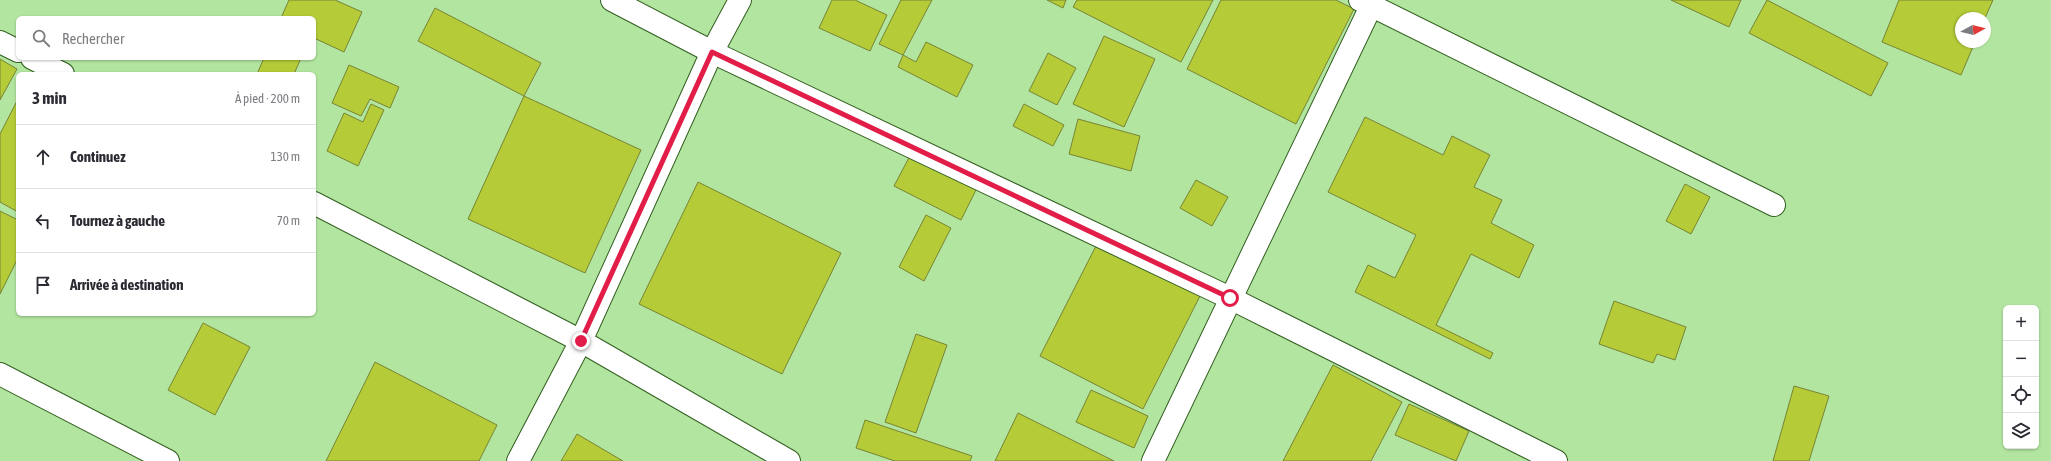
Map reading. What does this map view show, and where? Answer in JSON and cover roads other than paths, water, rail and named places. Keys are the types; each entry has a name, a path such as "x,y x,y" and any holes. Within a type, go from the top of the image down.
{"street":[{"path":"612,0 712,52 1230,298 1556,461"},
{"path":"518,461 581,341 712,52 740,0"},
{"path":"1153,461 1368,2 1774,205"},
{"path":"0,42 16,50"},
{"path":"36,60 59,72"},
{"path":"316,204 581,341 789,461"},
{"path":"0,374 168,461"}]}
